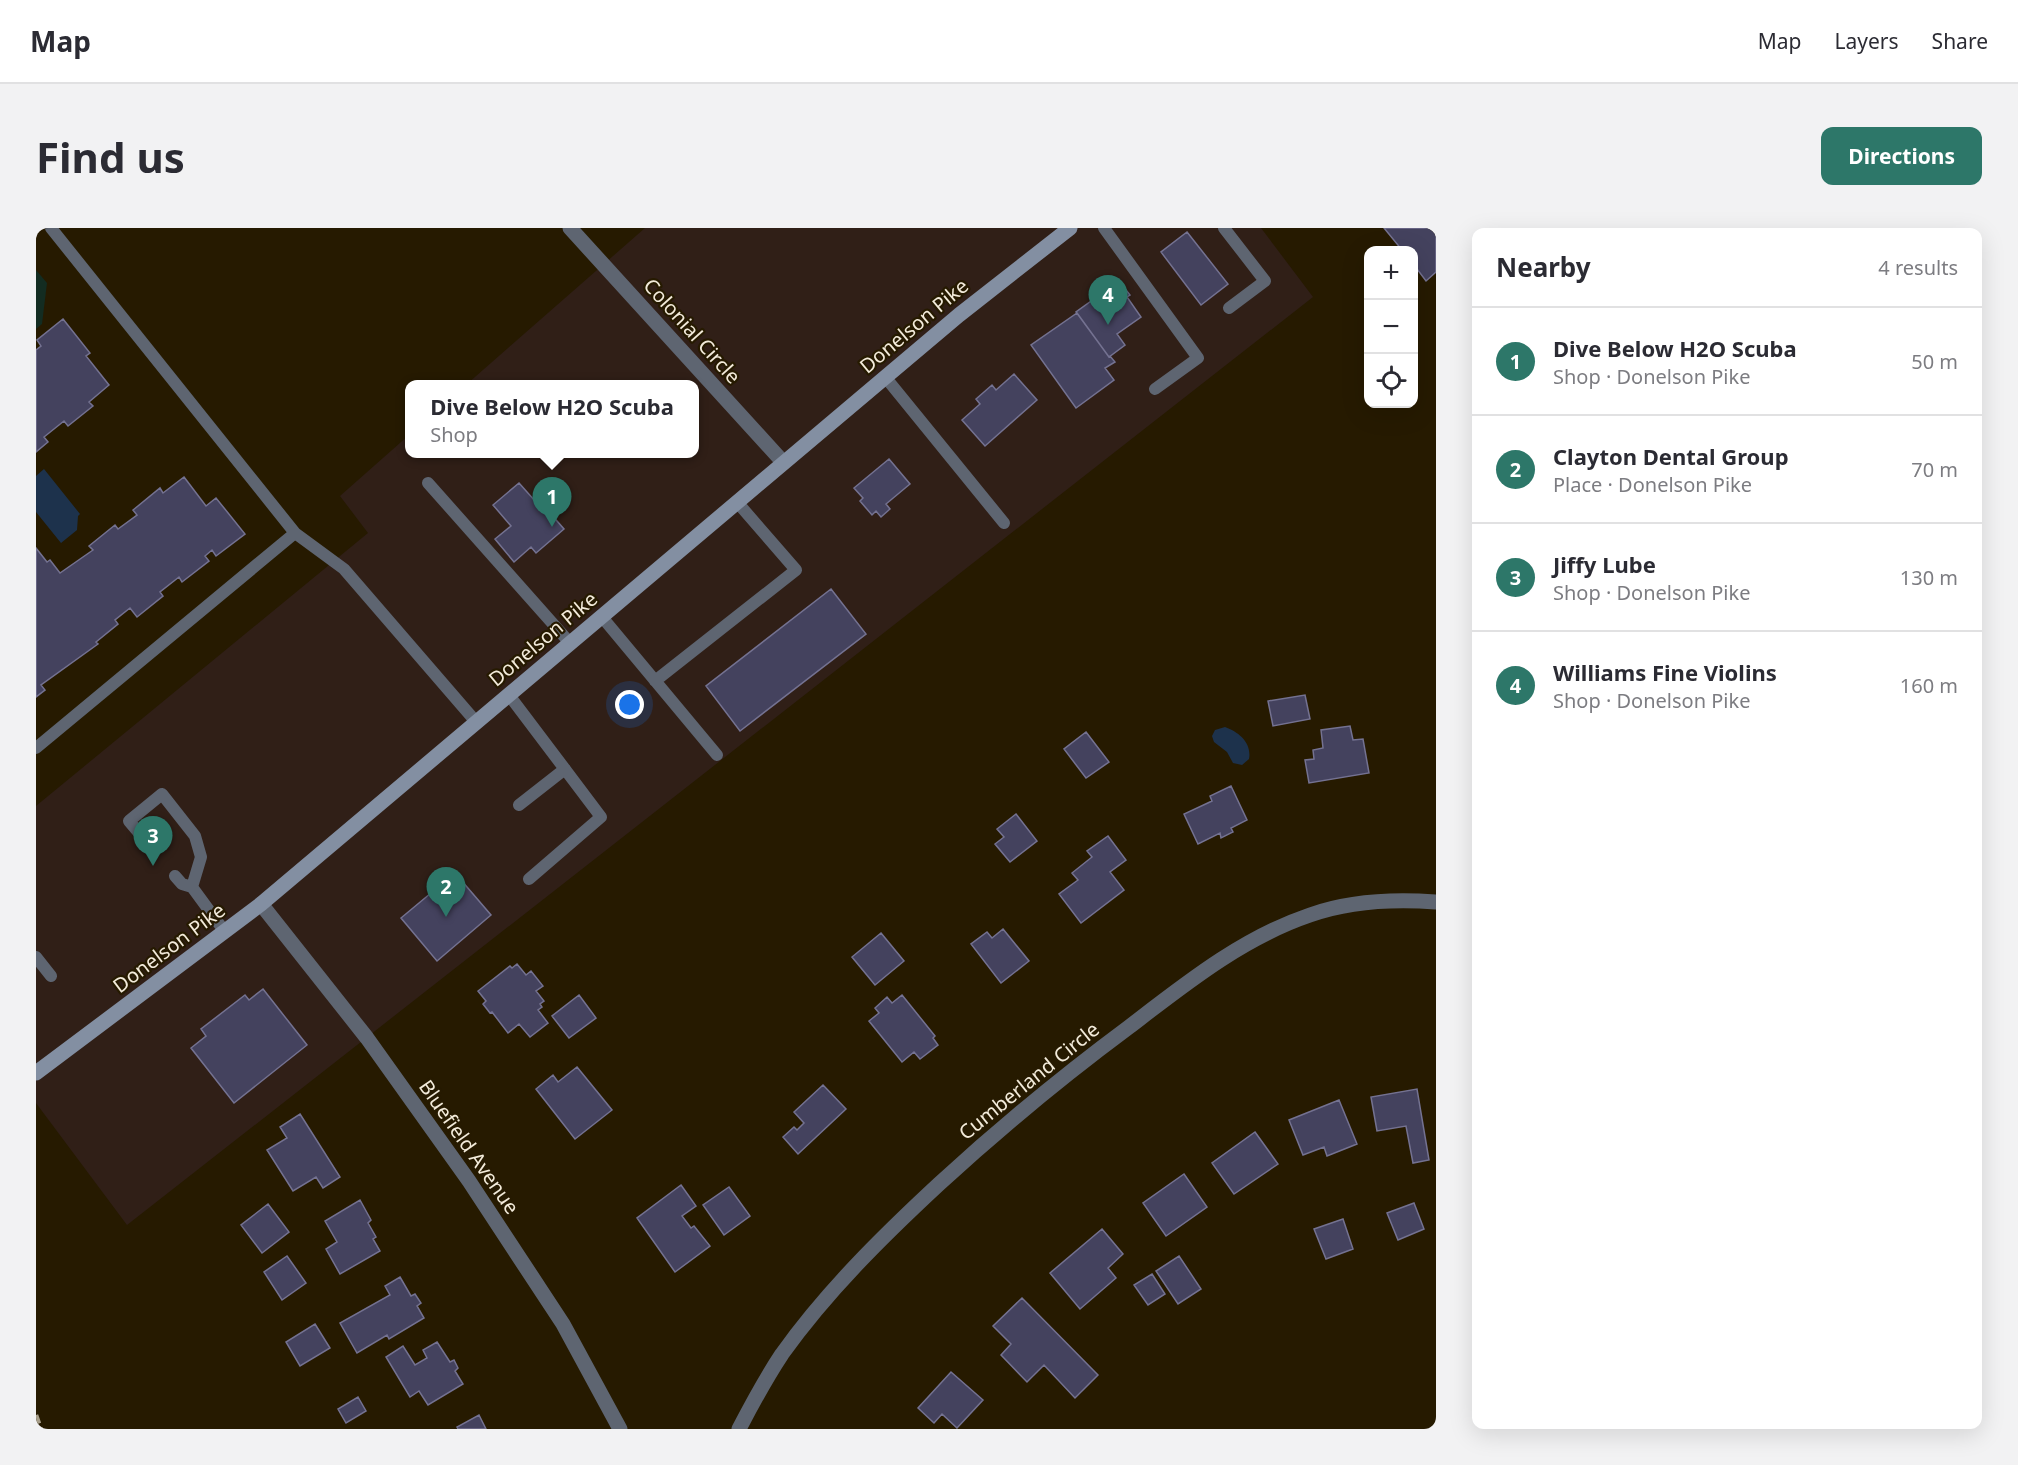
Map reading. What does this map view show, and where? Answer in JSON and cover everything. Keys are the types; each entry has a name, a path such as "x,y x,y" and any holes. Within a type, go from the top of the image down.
{"main road":[{"name":"Donelson Pike","path":"36,1073 261,904 783,462 959,315 1070,228"}],"street":[{"name":"Colonial Circle","path":"570,228 783,462"},
{"name":"Cumberland Circle","path":"739,1429 773,1368 789,1346 872,1248 1019,1113 1117,1035 1224,958 1280,927 1310,914 1334,908 1391,901 1436,902"},
{"name":"Bluefield Avenue","path":"261,904 367,1038 469,1181 562,1324 620,1429"}],"lane":[{"path":"51,228 295,533 344,569 477,723"},
{"path":"1104,228 1198,358 1155,389"},
{"path":"1224,228 1265,281 1229,308"},
{"path":"886,378 1004,523"},
{"path":"428,483 570,643"},
{"path":"655,681 796,570 737,502"},
{"path":"36,748 295,533"},
{"path":"602,616 717,755"},
{"path":"509,695 601,817 529,879"},
{"path":"519,805 565,769"},
{"path":"151,847 129,821 162,795 195,836 201,857 192,887"},
{"path":"175,876 182,884 192,887 225,932"},
{"path":"36,957 51,976"}],"shaded area":[{"path":"645,228 1261,228 1313,297 127,1225 36,1103 36,806 368,533 340,496 405,439 405,458 699,458 699,380 472,380"}],"green space":[{"path":"36,270 47,283 42,324 36,329"}],"water":[{"path":"44,469 80,514 77,530 61,543 36,512 36,476"},
{"path":"1225,727 1240,735 1246,743 1249,759 1242,765 1233,763 1227,752 1214,742 1212,736 1215,730"}],"building":[{"path":"1384,228 1436,228 1436,272 1426,281 1418,270 1418,246 1399,246"},
{"path":"1187,232 1228,284 1201,305 1161,252"},
{"path":"1119,281 1130,295 1127,297 1141,317 1117,334 1125,345 1109,357 1076,312"},
{"path":"1077,313 1115,362 1105,368 1114,380 1076,408 1031,345"},
{"path":"63,319 90,353 86,356 109,385 89,402 93,406 68,426 64,421 44,437 48,442 36,452 36,350 41,346 37,340"},
{"path":"1014,374 1037,400 985,446 962,420 980,404 976,399 992,385 996,390"},
{"path":"889,459 910,484 886,504 890,509 881,517 876,511 872,515 860,501 863,498 854,488"},
{"path":"184,477 206,506 216,498 245,534 216,556 212,550 205,556 209,561 182,582 179,577 160,592 163,596 137,617 130,608 115,620 118,624 96,642 98,644 41,685 45,690 36,697 36,548 60,573 93,550 89,546 115,525 118,529 137,515 133,510 160,488 163,493"},
{"path":"519,483 535,501 545,492 558,507 550,513 564,529 536,553 531,547 514,562 495,539 511,526 493,505"},
{"path":"831,589 866,634 740,731 706,686"},
{"path":"1305,695 1310,719 1273,726 1268,701"},
{"path":"1350,726 1353,740 1363,739 1369,773 1309,783 1305,760 1314,759 1313,750 1323,748 1321,730"},
{"path":"1086,732 1109,762 1086,778 1064,749"},
{"path":"1231,786 1247,820 1231,828 1233,832 1221,838 1220,833 1198,844 1184,814 1212,801 1210,796"},
{"path":"1016,814 1037,841 1010,862 995,844 1004,837 997,829"},
{"path":"1108,836 1126,860 1110,872 1124,890 1081,923 1059,894 1078,880 1072,873 1092,857 1087,851"},
{"path":"455,873 491,915 437,961 401,918"},
{"path":"1003,929 1029,961 1001,983 971,944 987,932 992,938"},
{"path":"881,933 904,961 875,985 852,957"},
{"path":"517,964 526,975 531,971 543,986 536,991 544,1001 538,1010 548,1023 530,1037 519,1024 508,1033 483,1004 486,1001 478,991 510,966 512,968"},
{"path":"263,989 307,1045 234,1103 191,1048 206,1036 201,1029 245,995 249,1000"},
{"path":"579,995 596,1018 569,1038 552,1016"},
{"path":"902,995 935,1036 933,1038 938,1045 920,1059 914,1052 902,1062 869,1021 879,1013 875,1008 887,997 892,1003"},
{"path":"577,1067 612,1110 575,1139 536,1089 553,1075 558,1082"},
{"path":"823,1085 846,1109 798,1154 783,1137 794,1127 797,1130 804,1123 794,1112"},
{"path":"1417,1089 1429,1160 1413,1163 1406,1126 1377,1131 1371,1097"},
{"path":"1339,1100 1357,1144 1327,1156 1324,1147 1303,1155 1289,1120"},
{"path":"300,1114 340,1177 323,1188 316,1177 293,1191 267,1150 287,1138 280,1127"},
{"path":"1255,1132 1278,1164 1234,1194 1212,1163"},
{"path":"1184,1174 1207,1207 1166,1236 1143,1203"},
{"path":"681,1185 696,1206 682,1216 691,1228 694,1226 710,1246 675,1272 637,1218"},
{"path":"729,1187 750,1216 724,1235 703,1205"},
{"path":"360,1200 371,1220 368,1223 376,1237 373,1239 380,1251 340,1274 326,1249 337,1242 325,1221"},
{"path":"1414,1203 1424,1229 1398,1240 1387,1213"},
{"path":"268,1204 289,1232 262,1253 241,1225"},
{"path":"1343,1219 1353,1249 1326,1259 1314,1229"},
{"path":"1102,1229 1123,1254 1108,1268 1116,1278 1080,1309 1050,1273"},
{"path":"287,1256 306,1283 282,1300 264,1272"},
{"path":"1179,1256 1201,1289 1178,1304 1156,1271"},
{"path":"1152,1274 1165,1294 1148,1305 1134,1285"},
{"path":"400,1277 411,1296 415,1294 421,1303 417,1306 424,1318 389,1339 387,1335 357,1353 340,1323 390,1295 385,1286"},
{"path":"1022,1298 1098,1375 1075,1398 1044,1365 1027,1382 1001,1355 1011,1344 993,1326"},
{"path":"315,1324 330,1348 300,1366 286,1342"},
{"path":"437,1342 450,1362 454,1360 458,1368 455,1371 463,1384 428,1405 419,1391 410,1397 386,1357 403,1346 415,1365 427,1358 423,1350"},
{"path":"951,1372 983,1400 957,1428 942,1414 934,1423 918,1408"},
{"path":"358,1397 366,1411 346,1423 338,1409"},
{"path":"479,1415 486,1429 458,1429 457,1427"}],"railway":[{"path":"36,1415 41,1429"}],"place":[{"name":"Williams Fine Violins","path":"1108,325"},
{"name":"Dive Below H2O Scuba","path":"552,527"},
{"name":"Jiffy Lube","path":"153,866"},
{"name":"Clayton Dental Group","path":"446,917"}]}
